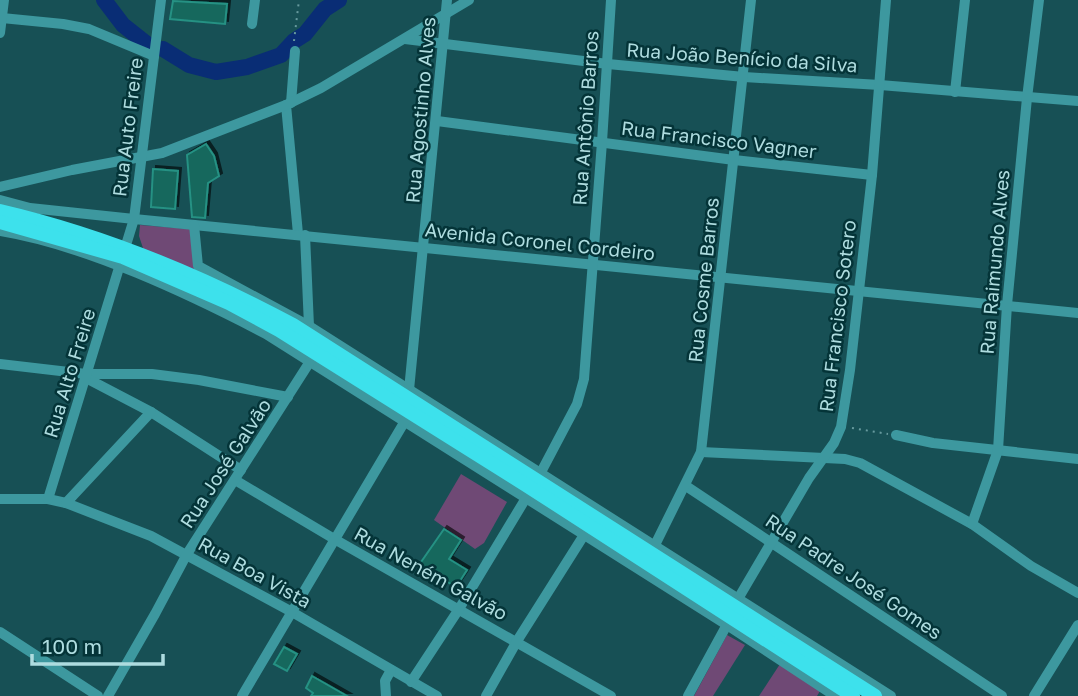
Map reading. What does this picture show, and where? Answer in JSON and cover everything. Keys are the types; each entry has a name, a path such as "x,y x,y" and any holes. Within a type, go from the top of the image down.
{"main road":[{"path":"0,211 36,219 123,258 230,299 433,420 732,612 840,688 875,696"},
{"path":"0,222 123,258"},
{"path":"433,420 539,476 600,527 653,549 732,612"}],"street":[{"path":"0,33 4,0"},
{"name":"Rua Auto Freire","path":"123,258 134,219 160,0"},
{"path":"252,24 255,0"},
{"name":"Rua Agostinho Alves","path":"409,390 447,0"},
{"path":"0,187 162,153 289,104 469,0"},
{"name":"Rua Antônio Barros","path":"539,476 577,404 584,379 611,0"},
{"name":"Rua Cosme Barros","path":"653,549 701,452 751,0"},
{"name":"Rua Francisco Sotero","path":"688,696 771,541 809,478 835,443 841,427 872,175 880,85 881,34 886,0"},
{"path":"955,92 965,0"},
{"name":"Rua Raimundo Alves","path":"972,524 998,450 1007,305 1039,0"},
{"path":"2,18 89,29 153,56"},
{"name":"Rua João Benício da Silva","path":"405,39 608,64 744,77 1078,101"},
{"path":"295,51 289,104 309,327"},
{"name":"Rua Francisco Vagner","path":"437,121 734,160 872,175"},
{"name":"Avenida Coronel Cordeiro","path":"0,200 30,208 134,219 1078,313"},
{"path":"194,225 198,267 230,299 311,360 526,498 600,527 517,641 486,696"},
{"path":"0,231 71,249 123,258"},
{"name":"Rua Alto Freire","path":"48,499 123,258"},
{"path":"230,299 309,327 539,476"},
{"name":"Rua José Galvão","path":"108,696 187,554 311,360"},
{"path":"0,364 86,377 152,374 288,397"},
{"name":"Rua Neném Galvão","path":"86,377 151,412 238,475 336,540 611,696"},
{"path":"66,503 151,412"},
{"path":"242,696 405,421"},
{"path":"896,435 933,443 1078,459"},
{"path":"701,452 825,458 860,463 972,524 1031,566 1078,593"},
{"name":"Rua Padre José Gomes","path":"685,486 1002,696"},
{"path":"411,682 526,498"},
{"name":"Rua Boa Vista","path":"0,499 48,499 66,503 151,536 292,612 433,695"},
{"path":"732,612 840,688 891,696"},
{"path":"1034,696 1078,625"},
{"path":"0,632 98,696"},
{"path":"386,696 385,681 391,670"}],"path":[{"path":"295,51 299,0"},
{"path":"841,427 896,435"}],"shaded area":[{"path":"140,225 190,229 194,267 219,281 144,251 139,236"},
{"path":"461,474 507,502 484,543 475,549 434,520"},
{"path":"727,635 745,645 713,696 694,696"},
{"path":"780,664 820,691 817,696 759,696"}],"building":[{"path":"173,1 227,4 225,24 170,19"},
{"path":"206,144 214,156 219,176 208,183 205,218 192,217 187,155"},
{"path":"153,169 178,171 175,209 151,207"},
{"path":"444,529 461,540 449,559 467,570 456,587 419,565"},
{"path":"284,647 297,654 287,671 274,664"},
{"path":"312,676 347,696 311,696 313,693 306,688"}],"waterway":[{"path":"104,0 123,25 147,44"},
{"path":"163,49 189,65 216,72 247,67 281,55 305,34 325,9 339,0"}]}
